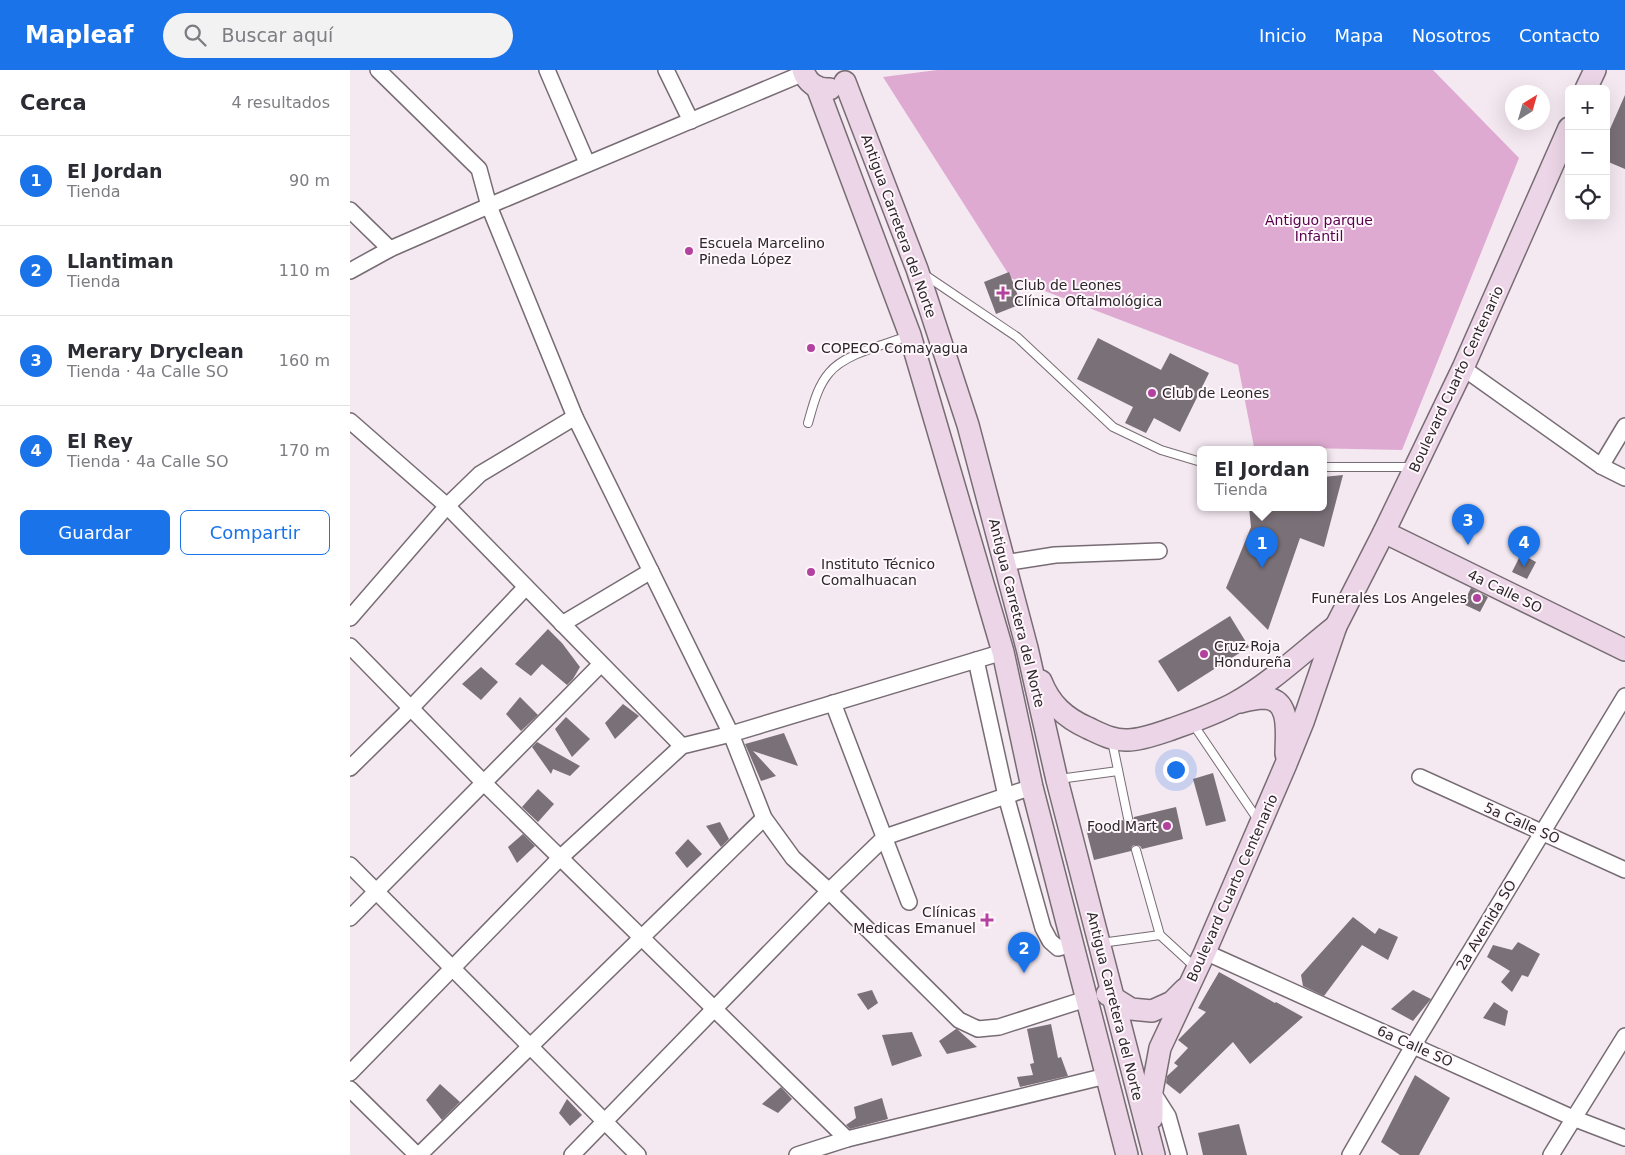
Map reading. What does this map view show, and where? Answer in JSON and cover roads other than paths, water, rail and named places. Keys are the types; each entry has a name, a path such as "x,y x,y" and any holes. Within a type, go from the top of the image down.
{"main road":[{"path":"1588,85 1595,70"},
{"path":"808,77 831,89 838,87 848,76"},
{"name":"Antigua Carretera del Norte","path":"848,76 917,269 968,425 1028,648 1057,780 1154,1154"},
{"name":"Antigua Carretera del Norte","path":"808,77 910,335 1003,652 1032,787 1127,1155"},
{"name":"Boulevard Cuarto Centenario","path":"1154,1154 1152,1091 1160,1048 1286,764 1303,722 1336,626 1416,467 1568,130"},
{"name":"4a Calle SO","path":"1384,532 1625,650"},
{"name":"Boulevard Cuarto Centenario","path":"1028,648 1047,696 1062,712 1082,726 1112,739 1129,741 1161,733 1207,717 1235,702 1257,689 1336,626"},
{"path":"1235,702 1267,698 1278,703 1286,717 1286,764"},
{"path":"1080,974 1131,1009 1152,1011 1172,1002 1197,968"}],"street":[{"path":"378,70 479,169 489,206 576,418 731,734 764,818 793,858 829,891 959,1020 978,1029 999,1027 1086,999"},
{"path":"547,70 587,163"},
{"path":"666,70 691,121"},
{"path":"350,271 390,249 587,163 808,77"},
{"path":"350,210 390,249"},
{"path":"1462,368 1601,466 1625,478"},
{"path":"350,618 447,506 480,474 576,418"},
{"path":"350,422 447,506 682,746"},
{"path":"1601,466 1625,426"},
{"path":"1004,563 1055,555 1159,551"},
{"path":"562,624 651,571"},
{"path":"350,768 411,708 526,587"},
{"path":"350,646 484,783 847,1139"},
{"path":"350,1073 560,858 682,746 731,734 1003,652"},
{"path":"976,660 1006,796 1043,928 1050,942 1058,948 1072,944"},
{"path":"350,918 601,664"},
{"name":"2a Avenida SO","path":"1350,1155 1413,1046 1625,696"},
{"path":"833,703 909,902"},
{"name":"5a Calle SO","path":"1420,777 1625,870"},
{"path":"572,1155 829,891 885,837 1032,787"},
{"path":"350,1089 418,1155 764,818"},
{"path":"350,865 638,1155"},
{"name":"6a Calle SO","path":"1197,968 1413,1046 1573,1118 1625,1138"},
{"path":"1551,1155 1625,1036"},
{"path":"797,1155 847,1139 1106,1076"},
{"path":"1152,1091 1168,1116 1179,1155"}],"lane":[{"path":"917,269 1017,337 1113,427 1160,450 1197,461"},
{"path":"808,423 818,390 829,372 848,358 910,335"},
{"path":"1327,466 1416,467"},
{"path":"1192,722 1260,823"},
{"path":"1112,739 1128,818"},
{"path":"1057,780 1118,771"},
{"path":"1136,850 1160,935 1197,968"},
{"path":"1099,943 1160,935"}],"place":[{"name":"Escuela Marcelino Pineda López","path":"689,251"},
{"name":"Club de Leones Clínica Oftalmológica","path":"1003,293"},
{"name":"COPECO Comayagua","path":"811,348"},
{"name":"Club de Leones","path":"1152,393"},
{"name":"Merary Dryclean","path":"1468,545"},
{"name":"El Rey","path":"1524,567"},
{"name":"El Jordan","path":"1262,568"},
{"name":"Instituto Técnico Comalhuacan","path":"811,572"},
{"name":"Funerales Los Angeles","path":"1477,598"},
{"name":"Cruz Roja Hondureña","path":"1204,654"},
{"name":"Food Mart","path":"1167,826"},
{"name":"Clínicas Medicas Emanuel","path":"987,920"},
{"name":"Llantiman","path":"1024,973"}],"park label":[{"name":"Antiguo parque Infantil","path":"1319,228"}]}
